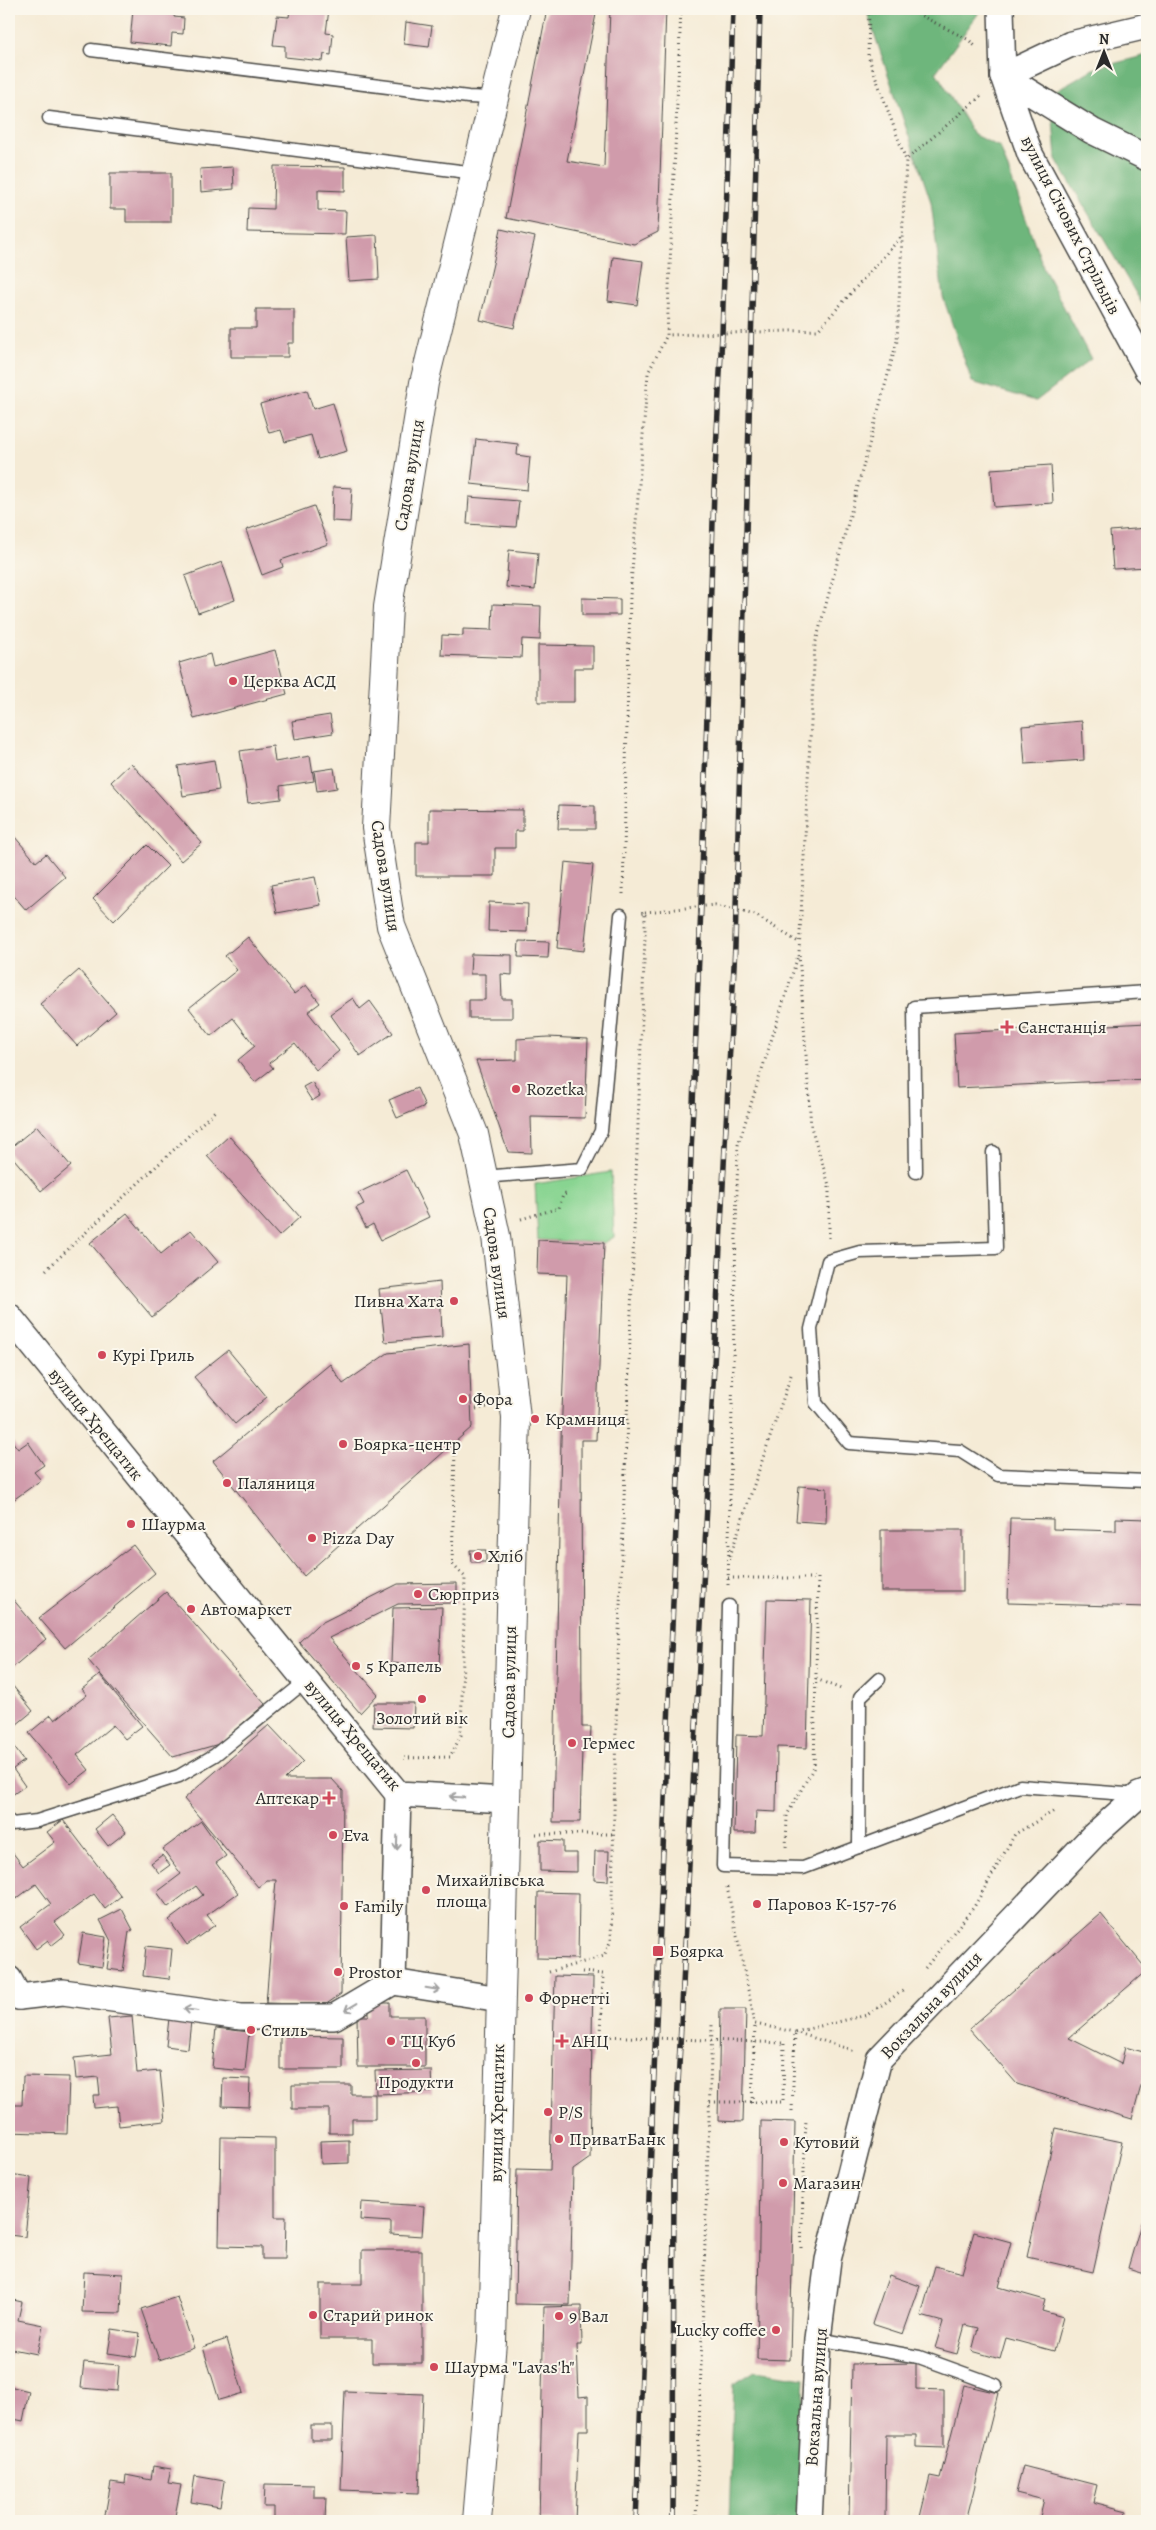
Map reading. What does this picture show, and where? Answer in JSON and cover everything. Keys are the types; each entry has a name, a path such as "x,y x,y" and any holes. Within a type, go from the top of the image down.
{"street":[{"name":"Садова вулиця","path":"506,1800 516,1418 496,1236 474,1134 391,926 376,828 388,607 424,383 492,98 516,9"},
{"name":"вулиця Січових Стрільців","path":"1001,9 1003,76 1030,154 1147,370"},
{"path":"1003,76 1072,44 1147,26"},
{"path":"1003,76 1092,131 1147,158"},
{"name":"вулиця Хрещатик","path":"9,1316 212,1564 268,1637 307,1680 398,1794 506,1800 492,2342 477,2521"},
{"path":"393,1982 398,1794"},
{"name":"Вокзальна вулиця","path":"808,2521 818,2339 828,2260 878,2059 1093,1836 1143,1794"},
{"path":"12,1995 63,1992 241,2018 334,2017 393,1982 500,1999"}],"lane":[{"path":"91,50 468,97 492,98"},
{"path":"49,118 475,173"},
{"path":"483,1177 582,1169 601,1130 621,915"},
{"path":"916,1172 914,1007 1147,992"},
{"path":"993,1152 996,1248 860,1252 828,1261 811,1329 816,1403 849,1443 960,1451 998,1475 1147,1481"},
{"path":"728,1606 723,1866 803,1868 1020,1786 1089,1792 1143,1794"},
{"path":"859,1847 860,1697 878,1679"},
{"path":"9,1821 12,1824 38,1821 179,1776 214,1756 307,1680"},
{"path":"818,2339 919,2357 996,2385"}],"path":[{"path":"621,915 624,879 631,577 648,373 667,335 681,9"},
{"path":"828,1261 829,1186 811,1127 799,953 815,644 897,341 906,160 868,56 869,9"},
{"path":"906,160 1003,76 969,40 908,9"},
{"path":"667,335 818,330 902,236"},
{"path":"646,912 714,905 755,915 800,943"},
{"path":"549,1972 604,1956 611,1940 617,1685 646,937"},
{"path":"728,1606 738,1145 799,953"},
{"path":"46,1270 214,1111"},
{"path":"516,1220 559,1208 563,1195 578,1187 582,1169"},
{"path":"728,1560 791,1374"},
{"path":"368,1756 450,1758 461,1735 465,1577 452,1564 455,1450"},
{"path":"728,1578 818,1578 814,1767 787,1815 786,1868"},
{"path":"816,1679 860,1697"},
{"path":"923,1971 974,1907 1014,1834 1089,1792"},
{"path":"536,1834 613,1834"},
{"path":"723,1866 755,2024 752,2103"},
{"path":"582,1972 602,1974 601,2036 784,2043 783,2102 710,2102"},
{"path":"796,2032 867,2015 911,1985"},
{"path":"755,2024 796,2032 878,2059"},
{"path":"696,2521 712,2025"},
{"path":"792,2111 796,2032"}],"green space":[{"path":"866,9 978,9 978,14 936,72 974,135 1000,147 1044,269 1091,359 1036,401 972,382 943,297 931,202"},
{"path":"1147,55 1147,171 1145,174 1147,177 1147,312 1056,159 1051,93 1093,69"},
{"path":"611,1172 614,1237 604,1243 538,1240 535,1184"},
{"path":"755,2371 805,2378 797,2521 729,2521 734,2384"}],"building":[{"path":"133,9 175,9 174,17 184,18 183,34 172,33 171,46 130,42"},
{"path":"290,9 329,9 326,33 333,34 331,55 324,54 323,61 285,57 285,46 273,45 277,16 289,17"},
{"path":"547,9 597,9 567,161 604,167 610,9 666,9 658,232 634,244 506,218"},
{"path":"406,22 432,26 429,47 404,44"},
{"path":"274,166 345,167 345,191 318,190 318,210 346,211 345,234 247,232 248,208 273,209"},
{"path":"233,167 234,189 201,192 200,169"},
{"path":"110,173 171,173 171,222 126,222 126,209 110,209"},
{"path":"501,229 535,237 514,328 480,320"},
{"path":"377,235 379,279 349,281 346,237"},
{"path":"613,257 643,261 637,305 608,301"},
{"path":"256,309 294,309 294,343 288,343 288,357 231,357 231,328 256,328"},
{"path":"307,390 313,409 333,403 347,451 318,459 311,435 285,442 281,430 269,433 260,404"},
{"path":"476,439 518,444 517,455 530,457 527,490 471,484"},
{"path":"1051,465 1053,503 994,507 991,469"},
{"path":"333,487 352,488 350,522 332,521"},
{"path":"469,497 519,501 516,527 467,524"},
{"path":"314,506 328,544 281,560 283,567 262,575 246,530"},
{"path":"1147,528 1147,567 1113,569 1110,531"},
{"path":"509,550 538,553 535,590 506,587"},
{"path":"222,562 235,600 198,613 185,576"},
{"path":"582,598 620,599 620,615 582,615"},
{"path":"493,604 541,606 540,640 522,639 521,658 441,655 442,635 463,636 463,629 492,630"},
{"path":"538,645 593,646 593,668 574,668 574,702 538,702"},
{"name":"Церква АСД","path":"275,650 287,694 194,719 179,663 210,654 213,667"},
{"path":"330,715 333,733 295,739 292,721"},
{"path":"1082,721 1084,760 1025,764 1022,726"},
{"path":"273,746 275,762 310,756 314,781 280,786 281,799 248,803 240,751"},
{"path":"214,760 219,790 183,796 178,766"},
{"path":"131,763 202,843 181,861 111,782"},
{"path":"334,768 337,788 317,791 314,771"},
{"path":"559,805 595,806 595,829 558,829"},
{"path":"429,809 523,810 523,831 515,831 515,848 495,848 495,876 416,876 416,842 429,842"},
{"path":"9,830 36,862 46,854 65,877 26,910 9,890"},
{"path":"147,845 168,866 114,921 93,899"},
{"path":"565,862 593,865 584,951 557,948"},
{"path":"315,877 321,905 277,913 271,885"},
{"path":"489,902 528,904 527,932 488,931"},
{"path":"248,937 294,994 306,985 320,1003 308,1012 339,1051 316,1070 295,1043 269,1063 273,1068 255,1082 238,1060 255,1046 233,1018 211,1036 189,1008 237,970 225,956"},
{"path":"519,941 549,942 548,958 518,957"},
{"path":"471,954 512,955 512,975 501,974 502,999 512,999 512,1018 469,1018 469,1000 485,1000 485,974 470,974"},
{"path":"79,970 116,1012 77,1046 40,1004"},
{"path":"353,998 360,1009 370,1001 393,1033 360,1056 330,1014"},
{"path":"1147,1023 1147,1079 957,1088 954,1033"},
{"name":"Rozetka","path":"548,1037 588,1039 585,1118 531,1117 532,1153 508,1152 476,1061 517,1060 517,1039"},
{"path":"312,1082 320,1096 312,1101 303,1087"},
{"path":"417,1088 425,1106 397,1118 389,1100"},
{"path":"37,1126 71,1166 41,1191 9,1153 9,1149"},
{"path":"229,1136 300,1217 279,1236 207,1156"},
{"path":"406,1170 429,1217 381,1240 373,1224 366,1228 356,1208 364,1204 358,1193"},
{"path":"127,1213 161,1254 191,1230 218,1262 152,1317 90,1243"},
{"path":"538,1240 604,1243 596,1440 581,1440 582,1727 591,1727 590,1749 582,1749 580,1822 553,1822 561,1439 567,1275 537,1274"},
{"path":"440,1282 442,1337 385,1342 379,1289"},
{"name":"Боярка-центр","path":"469,1344 472,1427 304,1576 213,1461 330,1364 343,1384 388,1353"},
{"path":"228,1350 267,1397 235,1424 194,1377"},
{"path":"12,1441 18,1449 28,1442 44,1465 34,1472 41,1480 9,1503 9,1443"},
{"path":"799,1486 827,1488 826,1523 796,1521"},
{"path":"1010,1518 1053,1519 1053,1529 1116,1531 1116,1518 1147,1519 1147,1607 1008,1603"},
{"path":"881,1530 963,1530 963,1591 881,1591"},
{"path":"133,1545 155,1573 65,1648 39,1618"},
{"name":"Хліб","path":"470,1550 486,1550 486,1562 471,1562"},
{"path":"457,1583 457,1603 398,1604 329,1638 378,1694 360,1713 299,1642 317,1625 398,1584"},
{"path":"166,1592 265,1704 219,1744 173,1757 88,1660"},
{"path":"12,1598 46,1639 12,1668 9,1664 9,1600"},
{"path":"767,1599 811,1600 807,1748 777,1747 776,1812 756,1811 755,1833 734,1833 736,1735 763,1736"},
{"path":"442,1607 439,1666 391,1663 393,1608"},
{"path":"100,1675 142,1726 125,1739 113,1725 77,1755 89,1770 71,1784 29,1733 51,1715 55,1720 87,1695 82,1689"},
{"path":"12,1685 33,1711 10,1730 9,1688"},
{"path":"374,1703 414,1703 413,1728 373,1727"},
{"path":"269,1725 303,1761 285,1779 332,1779 343,1791 341,1994 325,2005 266,2003 276,1880 267,1880 258,1887 184,1799"},
{"path":"14,1747 24,1761 13,1769 25,1786 12,1795 9,1791 9,1751"},
{"path":"112,1815 126,1832 108,1846 95,1829"},
{"path":"63,1820 121,1896 105,1909 94,1894 55,1922 65,1935 51,1946 48,1940 36,1949 20,1927 51,1904 36,1884 16,1899 9,1889 9,1848 23,1866 55,1842 47,1832"},
{"path":"201,1821 226,1856 216,1863 238,1893 207,1915 215,1925 187,1945 169,1920 203,1895 196,1886 168,1907 157,1892 181,1874 163,1849"},
{"path":"540,1840 563,1841 563,1853 577,1853 577,1872 540,1871"},
{"path":"595,1851 609,1851 608,1881 594,1880"},
{"path":"162,1855 170,1865 159,1873 151,1863"},
{"path":"538,1892 579,1893 578,1959 537,1958"},
{"path":"122,1909 133,1930 129,1932 123,1971 107,1969 111,1941 100,1920"},
{"path":"1101,1914 1147,1970 1069,2038 1121,2064 1125,2047 1147,2053 1147,2064 1132,2119 1017,2084 969,2029"},
{"path":"83,1933 106,1937 102,1967 78,1963"},
{"path":"146,1946 172,1949 169,1979 143,1976"},
{"path":"555,1976 593,1977 590,2158 573,2170 570,2305 515,2304 517,2169 550,2170"},
{"name":"ТЦ Куб","path":"369,2003 390,2003 390,2016 425,2016 425,2067 358,2067 357,2016 369,2016"},
{"path":"720,2009 746,2009 743,2122 718,2121"},
{"path":"132,2016 137,2073 160,2071 165,2121 119,2126 117,2106 94,2108 93,2095 100,2095 98,2077 76,2079 74,2058 112,2054 108,2018"},
{"path":"169,2018 191,2021 188,2049 166,2046"},
{"path":"216,2028 249,2032 245,2071 212,2068"},
{"path":"280,2036 343,2037 343,2069 280,2069"},
{"path":"431,2070 432,2092 376,2094 375,2071"},
{"path":"23,2076 69,2077 67,2134 9,2132 9,2105 22,2105"},
{"path":"223,2078 250,2079 249,2107 222,2106"},
{"path":"292,2085 351,2085 351,2094 375,2094 375,2119 352,2119 352,2133 329,2133 329,2109 292,2109"},
{"path":"761,2121 795,2122 790,2360 757,2359"},
{"path":"1056,2128 1122,2142 1093,2272 1027,2257"},
{"path":"221,2137 275,2138 275,2217 286,2217 285,2259 262,2259 262,2247 219,2246"},
{"path":"349,2140 349,2163 321,2164 320,2141"},
{"path":"9,2175 31,2178 25,2237 9,2235"},
{"path":"361,2202 424,2206 422,2236 391,2234 391,2222 360,2220"},
{"path":"1147,2203 1147,2274 1128,2268"},
{"path":"974,2232 1011,2242 999,2287 1045,2300 1042,2311 1063,2317 1054,2351 1006,2338 1000,2359 972,2351 978,2328 965,2325 957,2354 935,2348 943,2322 921,2316 935,2266 962,2273"},
{"path":"362,2250 422,2250 422,2363 372,2363 372,2339 320,2339 320,2284 362,2284"},
{"path":"84,2272 123,2274 121,2313 82,2312"},
{"path":"889,2275 920,2286 903,2334 872,2324"},
{"path":"177,2297 194,2348 159,2360 141,2309"},
{"path":"9,2299 22,2302 18,2320 43,2325 37,2354 12,2349 9,2360"},
{"path":"581,2306 582,2345 577,2345 579,2397 588,2396 588,2430 579,2430 575,2521 539,2521 544,2307"},
{"path":"112,2329 140,2333 136,2357 108,2353"},
{"path":"227,2339 243,2393 219,2400 203,2347"},
{"path":"84,2362 119,2365 117,2391 81,2388"},
{"path":"916,2363 916,2389 944,2390 944,2448 916,2447 916,2435 886,2435 885,2521 849,2521 852,2364"},
{"path":"964,2385 998,2393 966,2521 919,2521 930,2476 940,2478"},
{"path":"9,2386 29,2391 23,2421 9,2418"},
{"path":"345,2391 423,2394 419,2493 341,2490"},
{"path":"311,2425 332,2425 332,2440 311,2440"},
{"path":"153,2466 171,2469 168,2483 181,2485 174,2521 104,2521 111,2482 125,2484 126,2475 151,2480"},
{"path":"1023,2466 1097,2485 1093,2502 1127,2511 1125,2521 1039,2521 1044,2500 1016,2493"},
{"path":"195,2476 224,2481 220,2507 191,2502"},
{"path":"265,2484 314,2485 314,2497 326,2497 325,2521 274,2521 274,2507 264,2507"}],"railway":[{"path":"636,2521 701,906 714,490 722,334 733,9"},
{"path":"673,2521 674,2165 735,946 760,9"}],"place":[{"name":"Церква АСД","path":"233,681"},
{"name":"Санстанція","path":"1007,1027"},
{"name":"Rozetka","path":"516,1089"},
{"name":"Пивна Хата","path":"454,1301"},
{"name":"Курі Гриль","path":"102,1355"},
{"name":"Фора","path":"463,1399"},
{"name":"Крамниця","path":"535,1419"},
{"name":"Боярка-центр","path":"343,1444"},
{"name":"Паляниця","path":"227,1483"},
{"name":"Шаурма","path":"131,1524"},
{"name":"Pizza Day","path":"312,1538"},
{"name":"Хліб","path":"478,1556"},
{"name":"Сюрприз","path":"418,1594"},
{"name":"Автомаркет","path":"191,1609"},
{"name":"5 Крапель","path":"356,1666"},
{"name":"Золотий вік","path":"422,1699"},
{"name":"Гермес","path":"572,1743"},
{"name":"Аптекар","path":"329,1798"},
{"name":"Eva","path":"333,1835"},
{"name":"Михайлівська площа","path":"426,1890"},
{"name":"Паровоз К-157-76","path":"757,1904"},
{"name":"Family","path":"344,1906"},
{"name":"Боярка","path":"658,1951"},
{"name":"Prostor","path":"338,1972"},
{"name":"Форнетті","path":"529,1998"},
{"name":"Стиль","path":"251,2030"},
{"name":"ТЦ Куб","path":"391,2041"},
{"name":"АНЦ","path":"562,2041"},
{"name":"Продукти","path":"416,2063"},
{"name":"P/S","path":"548,2112"},
{"name":"ПриватБанк","path":"559,2139"},
{"name":"Кутовий","path":"784,2142"},
{"name":"Магазин","path":"783,2183"},
{"name":"Старий ринок","path":"313,2315"},
{"name":"9 Вал","path":"559,2316"},
{"name":"Lucky coffee","path":"776,2330"},
{"name":"Шаурма \"Lavas'h\"","path":"434,2367"}]}
